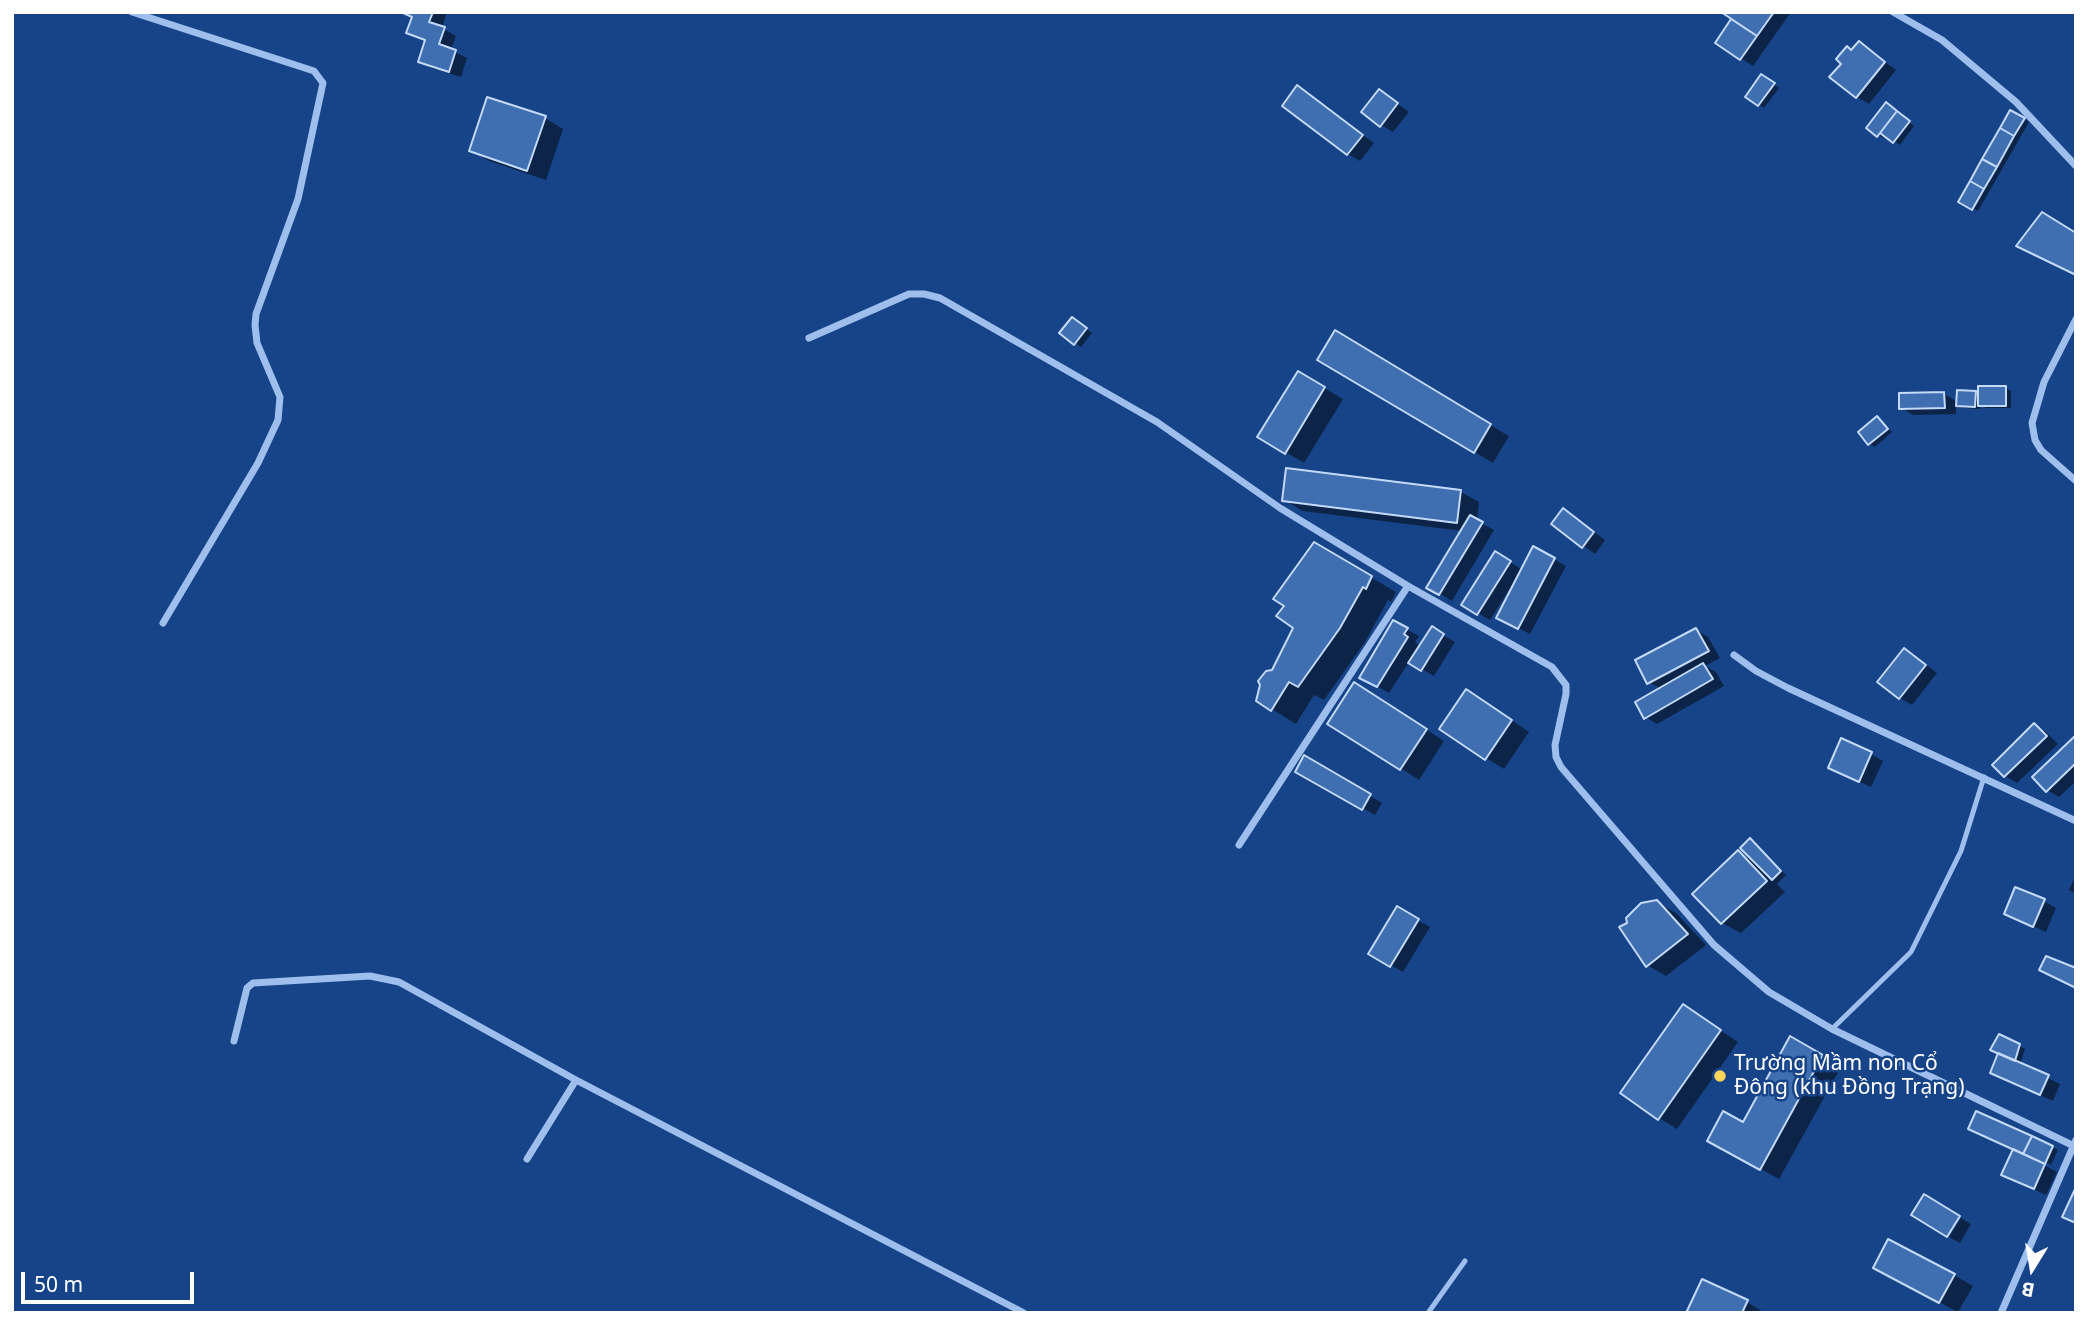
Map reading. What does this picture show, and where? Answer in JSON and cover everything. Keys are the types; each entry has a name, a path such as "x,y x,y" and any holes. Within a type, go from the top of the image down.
{"street":[{"path":"132,12 314,71 323,83 298,200 256,314 257,343 280,397 278,420 258,463 163,623"},
{"path":"1893,12 1942,40 2016,102 2076,166"},
{"path":"809,338 909,294 940,298 1157,422 1280,508 1408,586 1552,667 1566,685 1555,745 1556,757 1571,780 1714,945 1769,992 1832,1029 2075,1144 2001,1313"},
{"path":"2076,319 2044,382 2032,423 2035,440 2041,450 2076,481"},
{"path":"1240,845 1408,586"},
{"path":"1734,655 1756,671 1788,688 2076,821"},
{"path":"234,1041 247,988 253,983 370,976 400,982 576,1080 1024,1313"},
{"path":"527,1159 576,1080"}],"lane":[{"path":"1832,1029 1911,952 1961,851 1984,777"},
{"path":"1428,1313 1465,1261"}],"building":[{"path":"401,12 433,12 429,22 445,27 439,44 456,50 449,72 418,62 425,40 406,33 412,17"},
{"path":"1721,12 1774,12 1757,36"},
{"path":"1731,19 1757,36 1740,60 1715,43"},
{"path":"1859,41 1885,62 1856,98 1829,77 1841,64 1836,59 1847,46 1851,50"},
{"path":"1761,74 1775,83 1758,106 1745,97"},
{"path":"1297,85 1363,135 1347,155 1282,106"},
{"path":"1379,89 1398,103 1380,127 1361,112"},
{"path":"487,97 546,116 527,171 469,151"},
{"path":"1886,102 1897,111 1877,137 1866,128"},
{"path":"2010,110 2025,118 2014,136 2000,128"},
{"path":"1897,111 1910,121 1893,143 1880,133"},
{"path":"2000,128 2014,136 1997,167 1982,159"},
{"path":"1982,159 1997,167 1984,189 1970,181"},
{"path":"1970,181 1984,189 1972,210 1958,202"},
{"path":"2042,212 2076,233 2076,275 2016,246"},
{"path":"1072,317 1087,328 1074,345 1059,333"},
{"path":"1335,330 1491,424 1474,453 1317,360"},
{"path":"1298,371 1325,387 1285,454 1257,437"},
{"path":"1978,386 2006,386 2006,406 1978,406"},
{"path":"1957,390 1976,391 1975,407 1956,406"},
{"path":"1944,392 1945,408 1899,409 1899,393"},
{"path":"1877,416 1888,429 1868,445 1858,432"},
{"path":"1286,468 1461,490 1457,523 1282,501"},
{"path":"1563,508 1594,532 1582,548 1551,524"},
{"path":"1470,515 1483,522 1439,595 1426,588"},
{"path":"1314,542 1372,576 1340,628 1298,687 1289,682 1271,711 1256,701 1260,685 1258,681 1266,671 1272,670 1293,628 1276,616 1284,606 1273,599"},
{"path":"1533,546 1555,558 1518,629 1496,618"},
{"path":"1495,551 1511,561 1477,615 1461,605"},
{"path":"1393,620 1408,628 1404,634 1408,637 1377,687 1359,678"},
{"path":"1432,626 1444,634 1421,671 1408,663"},
{"path":"1696,628 1709,651 1647,684 1635,660"},
{"path":"1904,648 1926,665 1899,699 1877,682"},
{"path":"1703,663 1713,679 1644,719 1635,702"},
{"path":"1354,682 1427,729 1400,770 1327,724"},
{"path":"1466,689 1512,720 1485,760 1439,729"},
{"path":"2034,723 2047,736 2004,777 1992,765"},
{"path":"2076,735 2076,763 2046,792 2032,777"},
{"path":"1841,738 1872,752 1859,782 1828,768"},
{"path":"1304,755 1371,794 1362,810 1295,772"},
{"path":"1750,838 1781,871 1772,880 1740,848"},
{"path":"1738,850 1767,881 1721,924 1692,894"},
{"path":"2015,887 2045,899 2033,927 2004,914"},
{"path":"1657,900 1688,934 1646,967 1619,927 1627,923 1626,918 1641,903"},
{"path":"1397,906 1419,919 1390,967 1368,954"},
{"path":"2046,956 2076,968 2076,988 2039,970"},
{"path":"1683,1004 1721,1030 1658,1120 1620,1093"},
{"path":"1999,1034 2020,1044 2015,1061 1990,1050"},
{"path":"1790,1036 1823,1055 1760,1170 1707,1141 1723,1111 1743,1122"},
{"path":"1998,1053 2049,1075 2040,1095 1990,1073"},
{"path":"1976,1111 2032,1136 2023,1154 1968,1129"},
{"path":"2032,1136 2053,1146 2045,1164 2023,1154"},
{"path":"2013,1149 2045,1164 2034,1189 2001,1175"},
{"path":"2076,1187 2076,1223 2062,1217"},
{"path":"1924,1194 1960,1216 1947,1237 1911,1215"},
{"path":"1888,1239 1955,1274 1939,1303 1873,1268"},
{"path":"1702,1279 1748,1300 1742,1313 1686,1313"}],"place":[{"name":"Trường Mầm non Cổ Đông (khu Đồng Trạng)","path":"1720,1076"}]}
